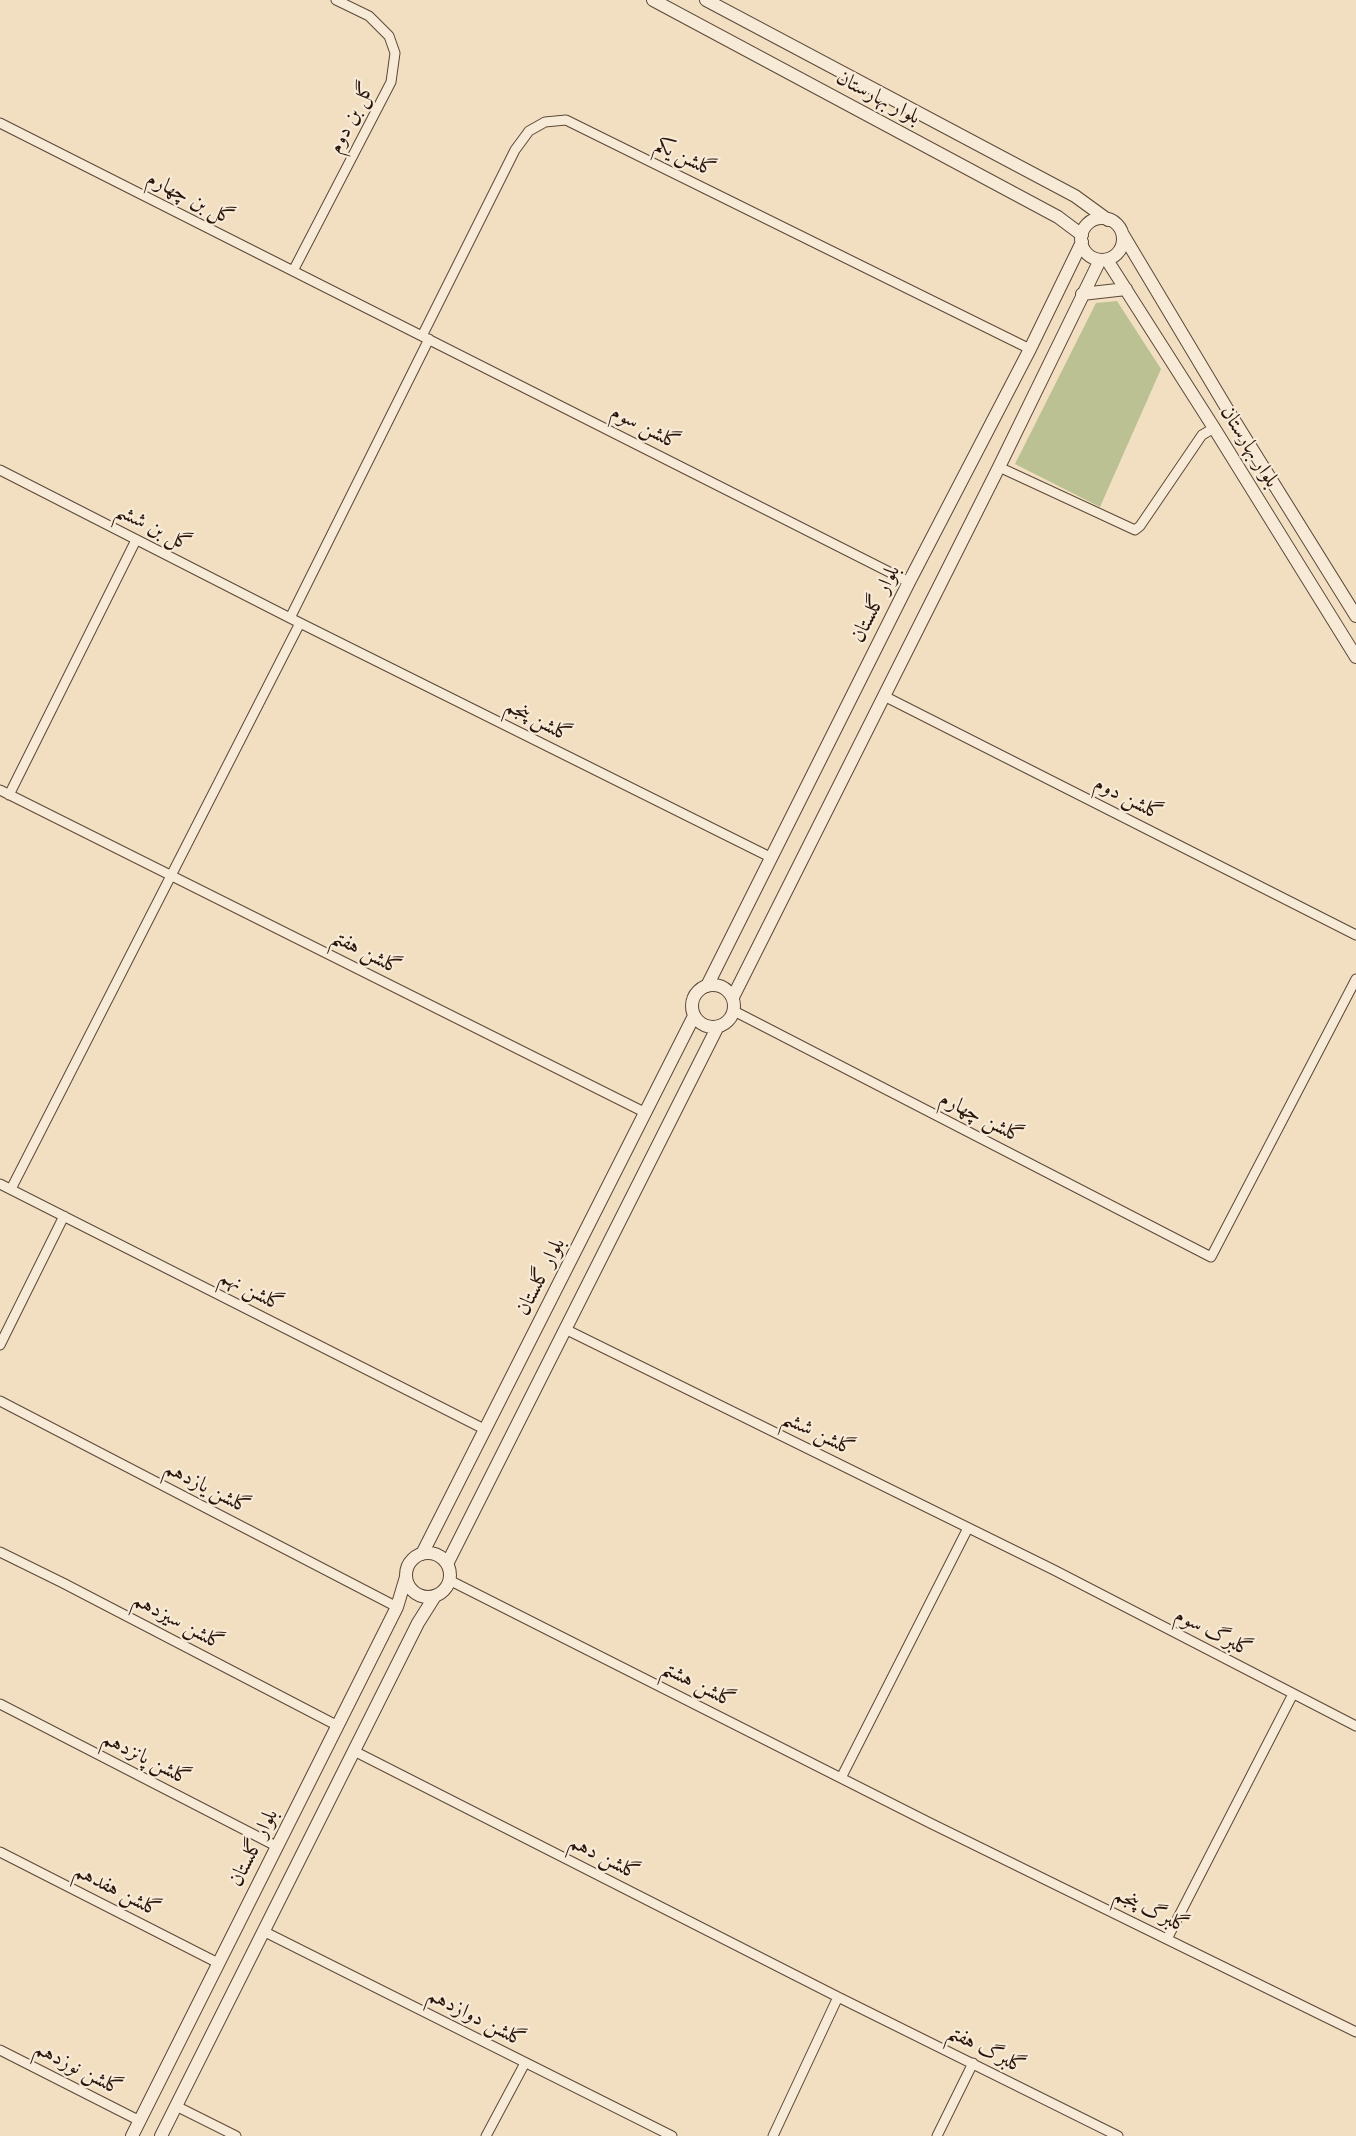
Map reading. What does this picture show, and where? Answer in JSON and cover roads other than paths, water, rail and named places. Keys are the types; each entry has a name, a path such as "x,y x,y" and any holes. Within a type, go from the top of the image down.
{"street":[{"name":"گل بن دوم","path":"293,271 391,82 395,52 389,36 369,16 336,0"},
{"name":"بلوار بهارستان","path":"653,0 1058,217 1082,238"},
{"name":"بلوار بهارستان","path":"706,0 1076,196 1108,220"},
{"name":"گلشن یکم","path":"290,618 515,150 529,131 545,122 566,120 1030,349"},
{"name":"گل بن چهارم","path":"0,123 364,307"},
{"path":"447,1564 717,1028 728,1022 734,1011 733,997 999,467 1082,294 1104,260 1119,252 1123,240 1119,227 1102,219 1089,223 1082,238 1088,254 1104,260"},
{"name":"بلوار بهارستان","path":"1122,233 1229,412 1356,616"},
{"name":"بلوار گلستان","path":"707,986 909,582 1030,349 1082,238"},
{"name":"بلوار بهارستان","path":"1104,260 1126,289 1356,657"},
{"path":"1082,294 1126,289"},
{"path":"1055,298 1075,309"},
{"name":"گلشن سوم","path":"364,307 909,582"},
{"path":"999,467 1135,530 1202,435 1214,428"},
{"name":"گل بن ششم","path":"0,470 290,618"},
{"path":"9,795 136,540"},
{"name":"گلشن پنجم","path":"290,618 770,857"},
{"path":"10,1189 300,623"},
{"name":"گلشن دوم","path":"884,696 1356,935"},
{"name":"گلشن هفتم","path":"0,790 646,1113"},
{"name":"گلشن چهارم","path":"734,1011 1211,1257 1356,979"},
{"path":"717,1028 703,1026 694,1016 692,1009 695,994 707,986 719,986 725,988 733,997"},
{"name":"بلوار گلستان","path":"422,1554 694,1016"},
{"name":"گلشن نهم","path":"0,1184 486,1430"},
{"path":"0,1345 64,1216"},
{"name":"گلشن ششم","path":"566,1329 1054,1570"},
{"name":"گلشن یازدهم","path":"0,1401 398,1607"},
{"path":"841,1778 968,1528"},
{"name":"گلشن سیزدهم","path":"0,1552 63,1582 338,1726"},
{"path":"161,2136 418,1623 435,1596 444,1590 449,1580 447,1564 434,1554 422,1554 410,1563 406,1577 414,1592 424,1597 435,1596"},
{"name":"گلبرگ سوم","path":"1054,1570 1356,1726"},
{"name":"بلوار گلستان","path":"132,2136 398,1607 406,1577"},
{"name":"گلشن هشتم","path":"449,1580 930,1823"},
{"path":"1167,1939 1293,1694"},
{"name":"گلشن پانزدهم","path":"0,1704 276,1846"},
{"name":"گلشن دهم","path":"354,1751 838,1997"},
{"name":"گلبرگ پنجم","path":"930,1823 1356,2032"},
{"name":"گلشن هفدهم","path":"0,1852 218,1963"},
{"name":"گلشن دوازدهم","path":"263,1931 672,2136"},
{"path":"773,2136 838,1997"},
{"name":"گلبرگ هفتم","path":"838,1997 1118,2136"},
{"name":"گلشن نوزدهم","path":"0,2050 140,2121"},
{"path":"486,2136 525,2063"},
{"path":"937,2136 973,2063"},
{"path":"176,2106 236,2136"}]}
